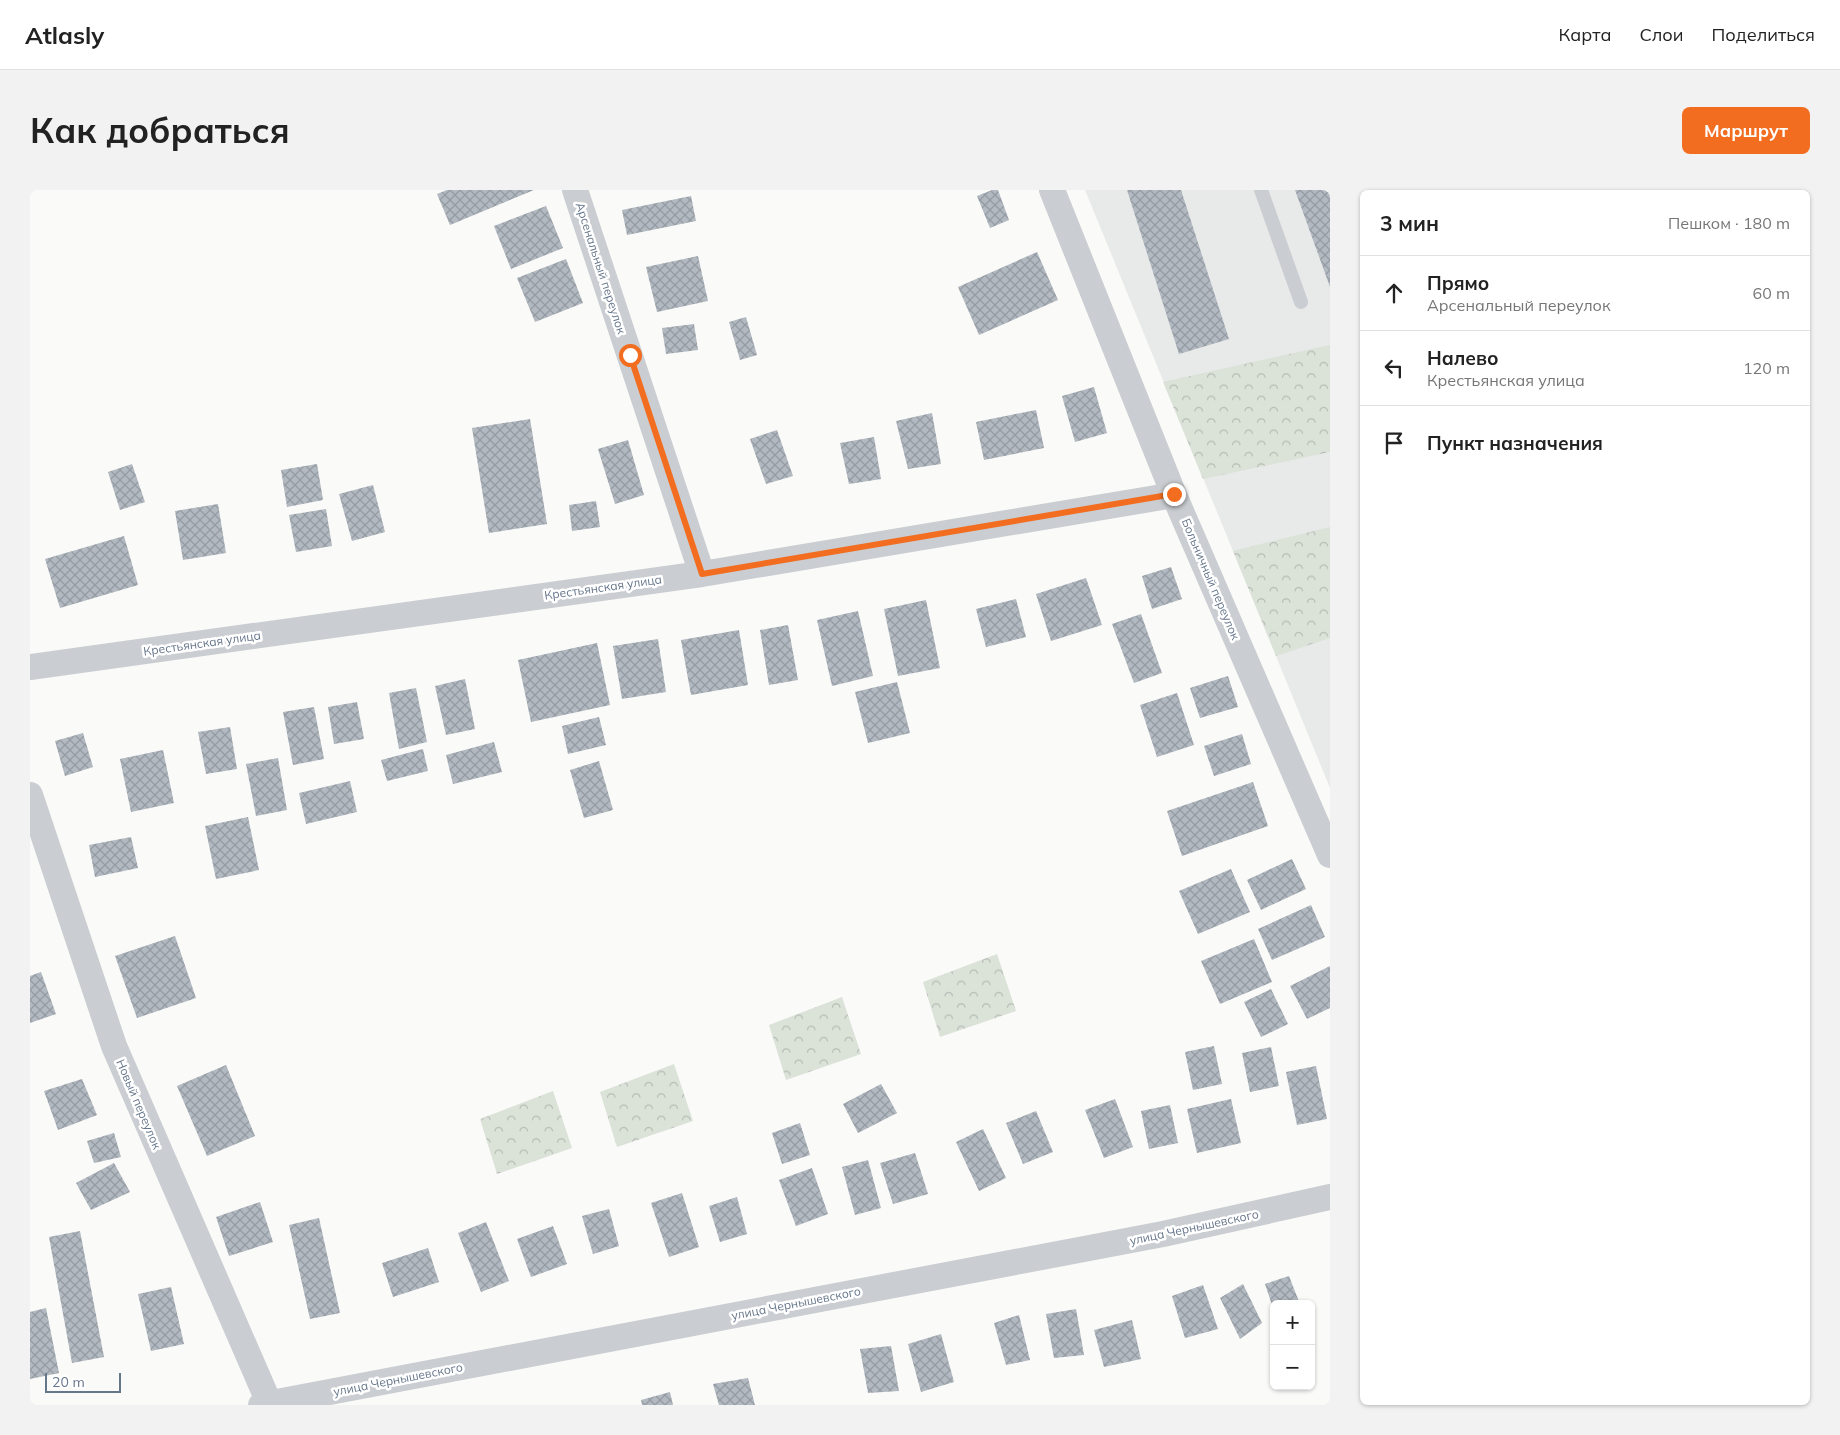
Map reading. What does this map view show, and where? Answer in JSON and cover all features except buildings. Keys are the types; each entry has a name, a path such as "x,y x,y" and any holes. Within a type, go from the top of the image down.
{"street":[{"name":"Арсенальный переулок","path":"575,190 702,574"},
{"name":"Больничный переулок","path":"1052,190 1174,494 1330,855"},
{"name":"Крестьянская улица","path":"30,667 702,574 1174,494"},
{"name":"Новый переулок","path":"30,795 114,1046 267,1405"},
{"name":"улица Чернышевского","path":"267,1405 1154,1236 1330,1198"}],"lane":[{"path":"1261,190 1301,302"}],"shaded area":[{"path":"1085,190 1330,190 1330,788 1233,551"}],"green space":[{"path":"1330,345 1330,452 1203,479 1163,382"},
{"path":"1330,527 1330,638 1276,656 1233,551"},
{"path":"997,954 1016,1011 940,1037 923,982"},
{"path":"842,997 861,1054 786,1080 769,1025"},
{"path":"674,1064 693,1121 617,1147 600,1092"},
{"path":"553,1091 572,1148 497,1174 480,1119"}],"route":[{"path":"630,355 702,574 1174,494"}]}
